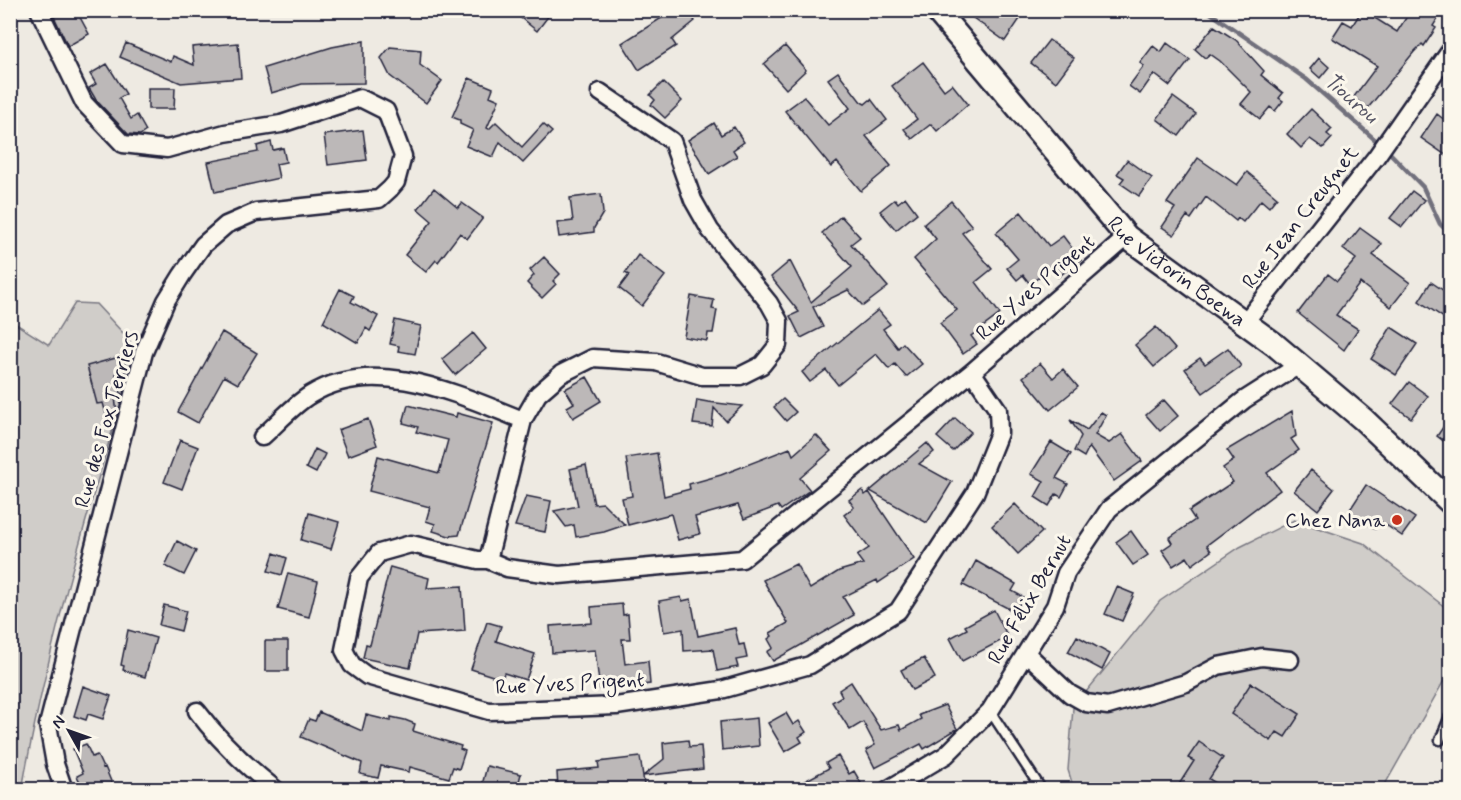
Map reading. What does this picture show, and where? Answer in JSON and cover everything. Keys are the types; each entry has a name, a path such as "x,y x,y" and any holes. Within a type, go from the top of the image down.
{"street":[{"name":"Rue des Fox Terriers","path":"39,10 84,103 123,144 167,149 225,134 281,124 360,98 386,111 404,156 396,182 379,199 256,212 226,225 203,245 166,302 144,352 48,725 55,764 64,789"},
{"name":"Rue Victorin Boewa","path":"936,10 1127,237 1245,322 1299,365 1364,420 1450,502"},
{"name":"Rue Jean Creugnet","path":"1245,322 1376,157 1450,51"},
{"path":"488,560 523,420 538,394 561,374 592,358 656,362 702,376 740,376 762,365 778,345 779,321 769,303 710,230 693,200 672,141 600,92"},
{"name":"Rue Yves Prigent","path":"972,372 998,410 999,433 975,493 898,611 810,665 721,690 616,706 489,711 367,676 352,665 344,650 359,578 379,552 411,544 478,560 488,560 507,568 559,575 742,559 972,372 1127,237"},
{"name":"Rue Félix Bernut","path":"887,789 946,755 990,711 1055,606 1066,573 1109,509 1244,400 1299,365"},
{"path":"262,437 309,395 348,378 395,378 455,394 523,420"},
{"path":"1026,653 1070,693 1086,703 1108,706 1186,683 1218,666 1262,657 1290,660"},
{"path":"197,711 215,735 243,764 276,789"}],"lane":[{"path":"990,711 1042,789"},
{"path":"1440,740 1450,716"}],"shaded area":[{"path":"75,303 96,304 123,333 136,352 87,515 58,624 22,790 10,789 10,320 49,345"},
{"path":"1294,520 1363,543 1450,611 1450,670 1383,788 1074,789 1068,770 1073,708 1160,601 1240,547"}],"building":[{"path":"51,10 76,10 89,34 68,46"},
{"path":"511,10 553,10 537,31"},
{"path":"674,10 686,10 695,21 672,40 676,46 639,70 622,43"},
{"path":"962,10 1026,10 1005,41"},
{"path":"1362,10 1397,32 1411,10 1433,10 1440,15 1433,26 1436,28 1424,46 1422,44 1414,52 1368,108 1353,98 1377,66 1332,38 1343,21 1352,26"},
{"path":"1214,26 1236,40 1264,71 1261,75 1283,93 1279,98 1283,101 1275,111 1270,107 1260,119 1241,104 1251,92 1220,61 1210,54 1205,58 1195,49"},
{"path":"1049,40 1074,58 1056,82 1031,63"},
{"path":"364,41 364,83 302,84 271,93 264,68 332,47"},
{"path":"126,43 171,62 173,56 194,65 192,47 238,43 241,78 181,83 120,57"},
{"path":"1167,43 1190,60 1170,86 1154,74 1140,94 1129,86 1144,66 1140,63 1153,46 1161,52"},
{"path":"785,46 806,70 786,89 764,64"},
{"path":"390,47 421,50 420,65 442,81 426,103 390,76 381,58"},
{"path":"1319,58 1329,67 1320,78 1310,69"},
{"path":"923,62 944,90 952,84 968,104 937,131 931,124 912,139 904,129 917,119 892,86"},
{"path":"107,64 126,94 119,98 131,119 137,115 146,131 140,135 128,134 96,100 89,88 96,84 90,74"},
{"path":"838,72 861,102 865,104 871,99 887,120 866,136 891,166 861,191 837,162 831,167 785,111 804,97 828,125 850,108 828,79"},
{"path":"469,78 493,88 490,96 499,100 487,128 489,129 496,122 522,147 543,124 552,132 523,163 500,142 493,157 466,146 473,130 452,117"},
{"path":"663,82 682,101 665,118 651,105 655,100 650,95"},
{"path":"148,88 175,88 174,109 148,109"},
{"path":"1173,97 1196,114 1179,136 1157,119"},
{"path":"1311,109 1332,129 1327,134 1332,138 1323,148 1310,139 1301,148 1287,134"},
{"path":"1437,114 1450,124 1450,158 1421,138"},
{"path":"714,123 721,135 734,127 744,142 733,150 737,156 709,174 688,140"},
{"path":"363,130 367,160 328,165 324,135"},
{"path":"271,142 273,150 283,148 286,162 276,164 279,178 215,192 208,162 258,152 257,146"},
{"path":"1198,158 1237,185 1247,172 1277,197 1269,207 1261,200 1243,222 1238,218 1236,221 1206,197 1191,219 1187,216 1174,235 1162,227 1175,208 1167,203"},
{"path":"1127,160 1152,178 1139,196 1120,183 1124,178 1117,174"},
{"path":"434,188 458,208 462,203 483,218 467,239 460,233 438,262 436,260 426,272 405,255 432,221 418,209"},
{"path":"1412,191 1424,200 1402,227 1390,218"},
{"path":"601,194 603,213 594,232 559,237 557,223 573,221 570,198"},
{"path":"905,197 917,213 896,230 880,211 895,199 898,203"},
{"path":"951,201 972,226 962,233 992,269 976,282 1000,314 971,336 977,344 963,354 940,323 957,310 914,259 936,239 924,224"},
{"path":"1021,212 1049,246 1063,236 1081,260 1058,277 1051,268 1030,284 1023,275 1017,280 1007,268 1018,259 996,233"},
{"path":"841,216 860,237 851,244 888,287 863,306 848,290 813,307 823,327 801,338 790,316 799,312 771,277 790,261 811,302 852,267 822,233"},
{"path":"1360,228 1382,244 1373,255 1410,283 1391,307 1360,283 1336,315 1358,329 1344,350 1298,313 1328,274 1337,281 1356,259 1343,249"},
{"path":"638,255 665,276 642,306 619,288 629,275 625,273"},
{"path":"544,257 560,274 553,281 556,284 542,298 527,283 534,275 530,270"},
{"path":"1431,282 1450,295 1450,322 1419,301"},
{"path":"340,289 354,296 351,302 378,316 370,331 366,328 358,343 323,322"},
{"path":"691,296 714,300 712,309 717,310 713,333 708,333 707,341 684,337"},
{"path":"878,310 890,324 883,329 898,348 903,343 922,364 906,377 895,364 889,369 876,354 838,385 826,370 810,382 802,372"},
{"path":"395,320 421,326 415,354 398,351 399,346 390,344"},
{"path":"1156,327 1175,349 1154,367 1135,345"},
{"path":"1391,327 1417,344 1396,375 1371,359"},
{"path":"222,332 257,353 238,384 224,376 198,423 178,412"},
{"path":"473,333 486,349 455,375 442,359"},
{"path":"1228,348 1241,366 1203,393 1185,369 1200,358 1205,364"},
{"path":"123,356 126,372 116,374 122,396 115,397 117,414 107,417 103,403 97,404 87,366"},
{"path":"1040,363 1053,378 1063,369 1078,387 1050,410 1023,377"},
{"path":"587,377 601,401 573,418 567,407 574,403 565,389"},
{"path":"1409,382 1428,396 1411,418 1392,404"},
{"path":"783,399 796,412 786,421 774,407"},
{"path":"697,400 742,406 726,421 714,408 712,426 693,424"},
{"path":"1164,400 1178,416 1160,431 1146,415"},
{"path":"408,405 456,417 457,413 493,423 459,535 449,536 433,531 435,524 426,521 430,507 369,491 378,456 439,473 448,440 416,432 418,427 403,423"},
{"path":"1292,411 1296,436 1291,439 1299,450 1267,473 1280,490 1207,545 1211,551 1192,565 1187,557 1173,566 1162,550 1172,543 1169,538 1195,520 1189,511 1233,482 1223,468 1234,460 1227,450"},
{"path":"1101,412 1106,415 1095,435 1109,443 1122,434 1142,461 1114,481 1089,447 1084,457 1074,451 1081,436 1070,420 1087,430"},
{"path":"1450,417 1450,446 1437,436"},
{"path":"955,418 971,432 953,451 937,437"},
{"path":"368,419 377,445 348,456 338,430"},
{"path":"816,435 831,451 800,478 810,490 781,510 778,506 744,519 738,505 695,517 700,534 678,540 671,514 628,525 622,498 632,496 626,458 657,453 664,496 690,489 689,484 721,475 790,448 793,455"},
{"path":"180,440 198,447 182,489 164,482"},
{"path":"1051,442 1071,454 1056,478 1068,484 1061,497 1056,494 1049,506 1035,497 1044,481 1031,474"},
{"path":"927,443 934,452 919,464 952,482 927,523 870,491"},
{"path":"315,449 325,454 316,473 306,468"},
{"path":"586,465 594,504 603,503 625,525 604,532 576,537 574,525 566,527 554,511 578,506 570,469"},
{"path":"1311,470 1334,489 1318,510 1294,491"},
{"path":"1366,485 1415,518 1402,536 1380,521 1375,529 1349,511"},
{"path":"862,490 865,495 869,492 914,559 878,583 877,580 843,597 854,615 773,661 767,652 773,648 768,639 772,636 770,633 788,623 763,580 796,564 810,589 839,571 863,564 857,556 869,548 844,515 854,507 849,500"},
{"path":"526,496 551,501 545,532 515,526"},
{"path":"1015,504 1042,532 1018,554 992,526"},
{"path":"309,513 339,522 331,549 301,540"},
{"path":"1131,531 1148,555 1133,565 1116,542"},
{"path":"177,541 196,551 184,575 165,566"},
{"path":"274,553 287,558 282,575 268,571"},
{"path":"976,561 1016,584 1012,591 1023,597 1015,612 963,585"},
{"path":"390,567 429,578 427,588 462,586 465,631 417,634 410,668 363,658 366,644 370,645"},
{"path":"288,573 318,581 309,617 278,609"},
{"path":"1117,587 1134,594 1122,621 1105,614"},
{"path":"681,597 682,601 691,599 698,636 735,628 739,645 744,644 747,658 736,660 738,667 717,671 713,649 684,651 683,629 664,632 659,601"},
{"path":"622,604 623,615 628,614 630,639 622,639 625,664 648,661 650,684 600,690 595,650 552,653 550,626 592,623 591,607"},
{"path":"164,605 186,611 181,631 159,625"},
{"path":"994,610 1008,637 962,661 950,638 967,629 965,626"},
{"path":"487,622 501,626 496,641 535,654 526,680 504,673 502,679 471,669"},
{"path":"128,630 156,638 145,677 123,670 124,666 121,665"},
{"path":"1077,636 1110,654 1102,670 1068,652"},
{"path":"265,641 288,641 288,671 265,671"},
{"path":"924,658 935,678 912,690 901,670"},
{"path":"851,682 881,730 899,725 901,730 921,719 919,715 945,705 957,729 924,749 921,744 875,768 866,750 875,745 863,722 850,730 832,702 842,696 839,690"},
{"path":"1251,683 1300,714 1285,737 1277,732 1271,741 1231,714"},
{"path":"83,686 111,696 103,719 88,714 86,720 74,716"},
{"path":"319,712 362,731 366,715 391,721 391,717 415,724 413,731 461,746 460,749 465,751 459,769 453,767 449,778 410,767 409,772 381,766 378,778 360,774 362,763 301,737 309,719 315,721"},
{"path":"786,713 793,725 799,721 806,732 799,737 802,742 785,752 768,723"},
{"path":"757,718 759,746 722,750 720,722"},
{"path":"688,740 689,747 701,746 703,769 643,776 664,759 663,743"},
{"path":"1199,742 1223,758 1209,779 1226,789 1176,789 1194,761 1188,758"},
{"path":"86,744 92,757 97,755 103,768 105,767 113,786 105,789 74,789 80,782 77,776 83,773 73,749"},
{"path":"838,756 849,774 854,771 861,783 850,789 790,789 829,768 826,763"},
{"path":"640,757 644,785 613,789 558,789 557,772 599,768 598,762"},
{"path":"487,766 521,774 517,789 481,789"}],"waterway":[{"name":"Tiourou","path":"1206,10 1306,79 1380,144"},
{"name":"Tiourou","path":"1386,149 1423,187 1440,224 1450,234"}],"place":[{"name":"Chez Nana","path":"1397,520"}]}
